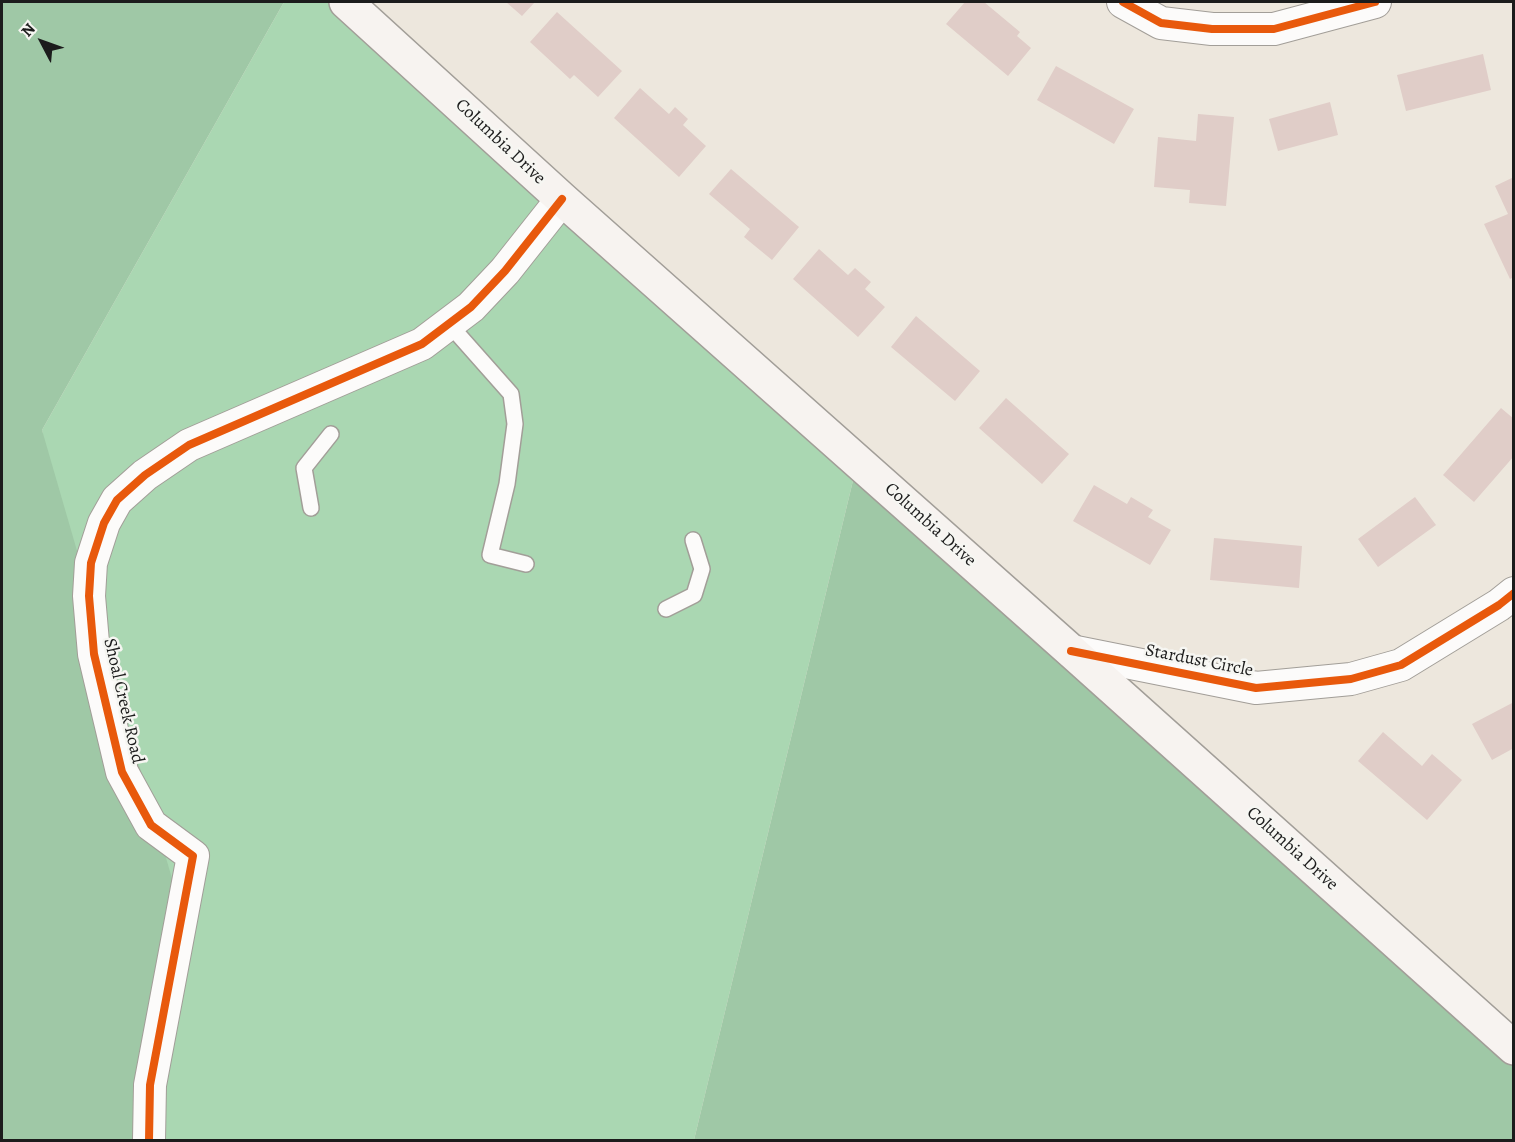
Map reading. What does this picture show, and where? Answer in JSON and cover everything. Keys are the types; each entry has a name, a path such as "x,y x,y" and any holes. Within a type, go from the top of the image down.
{"main road":[{"name":"Columbia Drive","path":"346,2 562,199 1514,1048"}],"street":[{"path":"1123,2 1161,23 1212,29 1274,29 1375,2"},
{"name":"Shoal Creek Road","path":"149,1140 150,1085 163,1008 201,858 151,825 122,772 94,654 89,596 91,563 104,523 117,500 145,475 189,445 422,344 471,307 505,271 562,199"},
{"name":"Stardust Circle","path":"1071,651 1256,688 1351,679 1401,665 1499,605 1514,592"}],"lane":[{"path":"449,324 511,394 515,424 507,484 490,555 526,564"},
{"path":"311,508 304,468 331,434"},
{"path":"666,609 694,595 702,569 693,540"}],"green space":[{"path":"2,2 284,2 42,430 191,944 137,1129 162,1140 2,1140"},
{"path":"284,2 327,2 624,244 857,464 694,1140 162,1140 42,430"},
{"path":"857,464 1513,1052 1513,1140 694,1140"}],"building":[{"path":"506,2 535,2 522,16"},
{"path":"965,2 984,2 1020,32 1017,36 1031,48 1008,76 946,24"},
{"path":"557,12 622,71 598,97 574,75 570,79 530,42"},
{"path":"1483,54 1491,90 1406,111 1397,75"},
{"path":"1056,66 1134,109 1114,144 1037,100"},
{"path":"640,88 669,114 675,107 688,119 683,125 706,146 679,177 614,118"},
{"path":"1330,102 1338,135 1278,151 1269,119"},
{"path":"1198,114 1234,117 1226,206 1189,203 1190,190 1154,187 1158,137 1196,141"},
{"path":"731,169 799,227 772,260 744,237 750,229 709,194"},
{"path":"1514,177 1514,277 1510,279 1484,224 1508,214 1495,186"},
{"path":"819,249 848,275 855,268 871,282 865,289 885,307 858,337 793,279"},
{"path":"916,316 980,371 955,401 891,347"},
{"path":"1006,398 1069,454 1042,484 979,428"},
{"path":"1501,408 1514,419 1514,456 1474,502 1443,475"},
{"path":"1094,485 1127,504 1131,497 1153,510 1148,517 1171,530 1150,565 1073,521"},
{"path":"1415,497 1436,525 1378,567 1358,539"},
{"path":"1214,538 1302,546 1299,588 1210,580"},
{"path":"1514,702 1514,748 1492,760 1472,724"},
{"path":"1383,732 1422,766 1432,754 1462,780 1427,820 1358,761"}],"cycle path":[{"path":"1123,2 1161,23 1212,29 1274,29 1375,2"},
{"path":"149,1140 150,1085 193,856 151,825 122,772 94,654 89,596 91,563 104,523 117,500 145,475 189,445 422,344 471,307 505,271 562,199"},
{"path":"1071,651 1256,688 1351,679 1401,665 1499,605 1514,593"}]}
